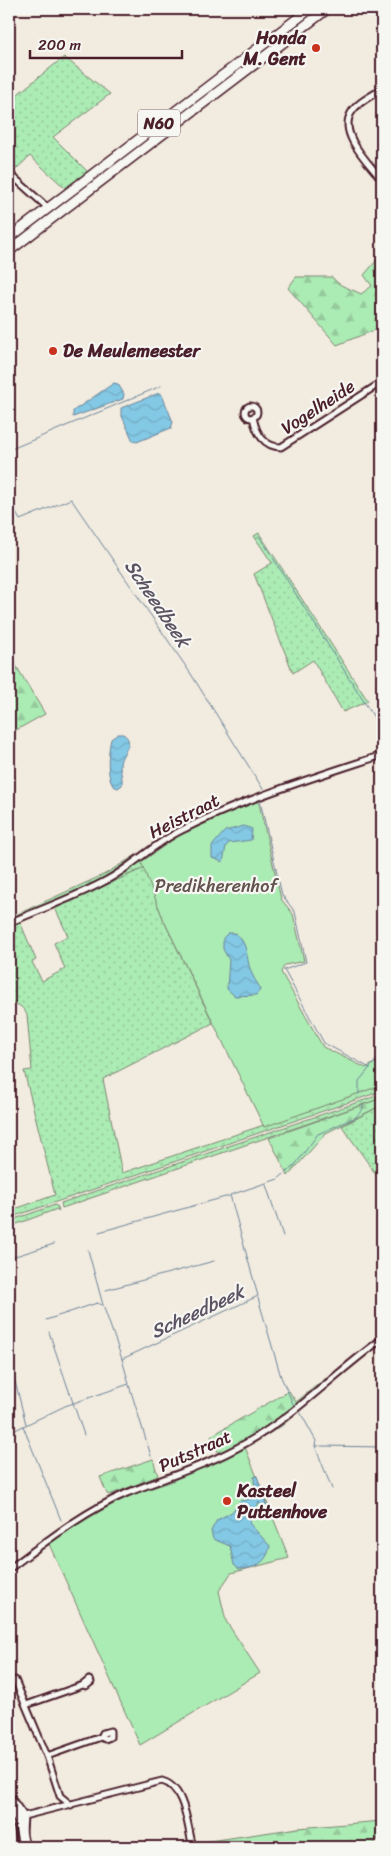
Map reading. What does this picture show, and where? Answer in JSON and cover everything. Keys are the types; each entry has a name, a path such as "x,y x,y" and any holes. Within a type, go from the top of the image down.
{"highway":[{"name":"N60","path":"9,238 310,9"},
{"name":"N60","path":"9,251 326,9"},
{"path":"9,1803 23,1833 24,1847"},
{"path":"9,1814 15,1827 19,1847"},
{"path":"9,1830 12,1847"}],"street":[{"path":"382,89 357,105 351,112 348,121 348,131 352,140 382,180"},
{"path":"9,174 48,208"},
{"name":"Vogelheide","path":"253,417 255,427 266,443 273,447 281,447 382,382"},
{"name":"Heistraat","path":"9,923 106,881 128,868 153,846 228,809 279,788 382,755"},
{"name":"Putstraat","path":"9,1569 84,1514 127,1494 178,1476 246,1443 298,1408 356,1357 382,1339"},
{"path":"15,1680 47,1756 60,1796 57,1808"},
{"path":"26,1705 83,1685"},
{"path":"47,1756 101,1737"},
{"path":"24,1816 155,1782 168,1783 174,1786 180,1798 193,1847"},
{"path":"9,1795 24,1816 23,1833"},
{"path":"60,1796 71,1805"}],"green space":[{"path":"64,57 110,94 53,137 88,172 65,188 30,156 13,172 9,168 9,104 19,93"},
{"path":"377,260 382,266 382,327 337,345 288,288 296,277 332,277 341,285 361,294 372,286 364,275"},
{"path":"259,533 368,701 343,712 313,660 293,673 254,574 272,563 254,536"},
{"path":"9,654 45,714 9,734"},
{"name":"Predikherenhof","path":"258,799 281,899 293,914 304,961 285,965 281,972 323,1047 366,1068 376,1062 382,1069 382,1085 264,1127 164,921 141,862 178,836"},
{"path":"136,855 144,868 9,927 9,918 105,874"},
{"path":"144,868 164,921 213,1023 103,1079 122,1173 382,1085 382,1091 9,1218 9,1211 55,1195 24,1071 32,1070 27,1015 20,1006 15,1004 9,1005 9,927 20,922 36,960 32,962 42,981 65,969 54,943 68,936 55,908"},
{"path":"382,1094 382,1098 62,1208 61,1203"},
{"path":"382,1098 382,1105 326,1133 288,1176 269,1138"},
{"path":"382,1105 382,1183 342,1126"},
{"path":"55,1205 58,1207 59,1212 57,1209 9,1227 9,1221"},
{"path":"326,1378 330,1383 283,1425 251,1445 248,1439 219,1454 211,1436 289,1391 296,1402"},
{"path":"245,1447 289,1558 231,1573 219,1591 226,1621 260,1673 140,1745 49,1544 73,1525 127,1496 170,1482"},
{"path":"153,1459 158,1476 109,1495 107,1494 100,1477"},
{"path":"382,1821 382,1834 371,1847 197,1847 196,1843 298,1828"}],"water":[{"path":"114,383 118,384 124,394 123,399 73,417 73,411"},
{"path":"159,393 162,395 173,422 171,428 137,442 133,441 121,414 121,408"},
{"path":"118,734 123,734 127,737 128,745 121,761 122,785 118,788 113,786 111,781 108,763 111,739"},
{"path":"244,826 252,829 251,840 229,843 226,846 223,862 212,858 212,846 225,831"},
{"path":"228,933 235,933 243,942 251,970 260,990 256,995 235,996 227,989 229,960 223,949 223,938"},
{"path":"257,1476 269,1513 265,1514 259,1502 249,1523 270,1546 269,1552 260,1564 251,1568 239,1569 234,1565 230,1546 213,1539 211,1531 217,1520 232,1512 240,1501 255,1498 254,1477"}],"waterway":[{"path":"9,450 161,386"},
{"name":"Scheedbeek","path":"9,500 20,520 71,499 191,674 263,789"},
{"path":"259,536 271,554"},
{"path":"273,558 382,730"},
{"path":"260,801 282,895 295,912 306,962 284,970 324,1043 370,1068"},
{"name":"Scheedbeek","path":"359,1094 359,1081 382,1053"},
{"name":"Scheedbeek","path":"9,1433 65,1406 129,1384 122,1359 258,1296 230,1195 278,1179 295,1165 318,1134 356,1117 363,1109 363,1105"},
{"path":"266,1185 283,1236"},
{"path":"99,1232 229,1196"},
{"path":"9,1258 54,1244"},
{"path":"88,1250 103,1305 122,1359"},
{"path":"106,1290 214,1261"},
{"path":"258,1298 281,1377 294,1406"},
{"path":"46,1320 97,1303 102,1305"},
{"path":"49,1332 84,1435"},
{"path":"9,1358 26,1424"},
{"path":"129,1385 151,1456"},
{"path":"376,1407 382,1453"},
{"path":"299,1410 316,1441 315,1446 319,1446"},
{"path":"23,1426 61,1520"},
{"path":"315,1446 332,1489"},
{"path":"321,1446 382,1447"}],"place":[{"name":"Honda M. Gent","path":"316,48"},
{"name":"De Meulemeester","path":"53,351"},
{"name":"Kasteel Puttenhove","path":"227,1501"}]}
